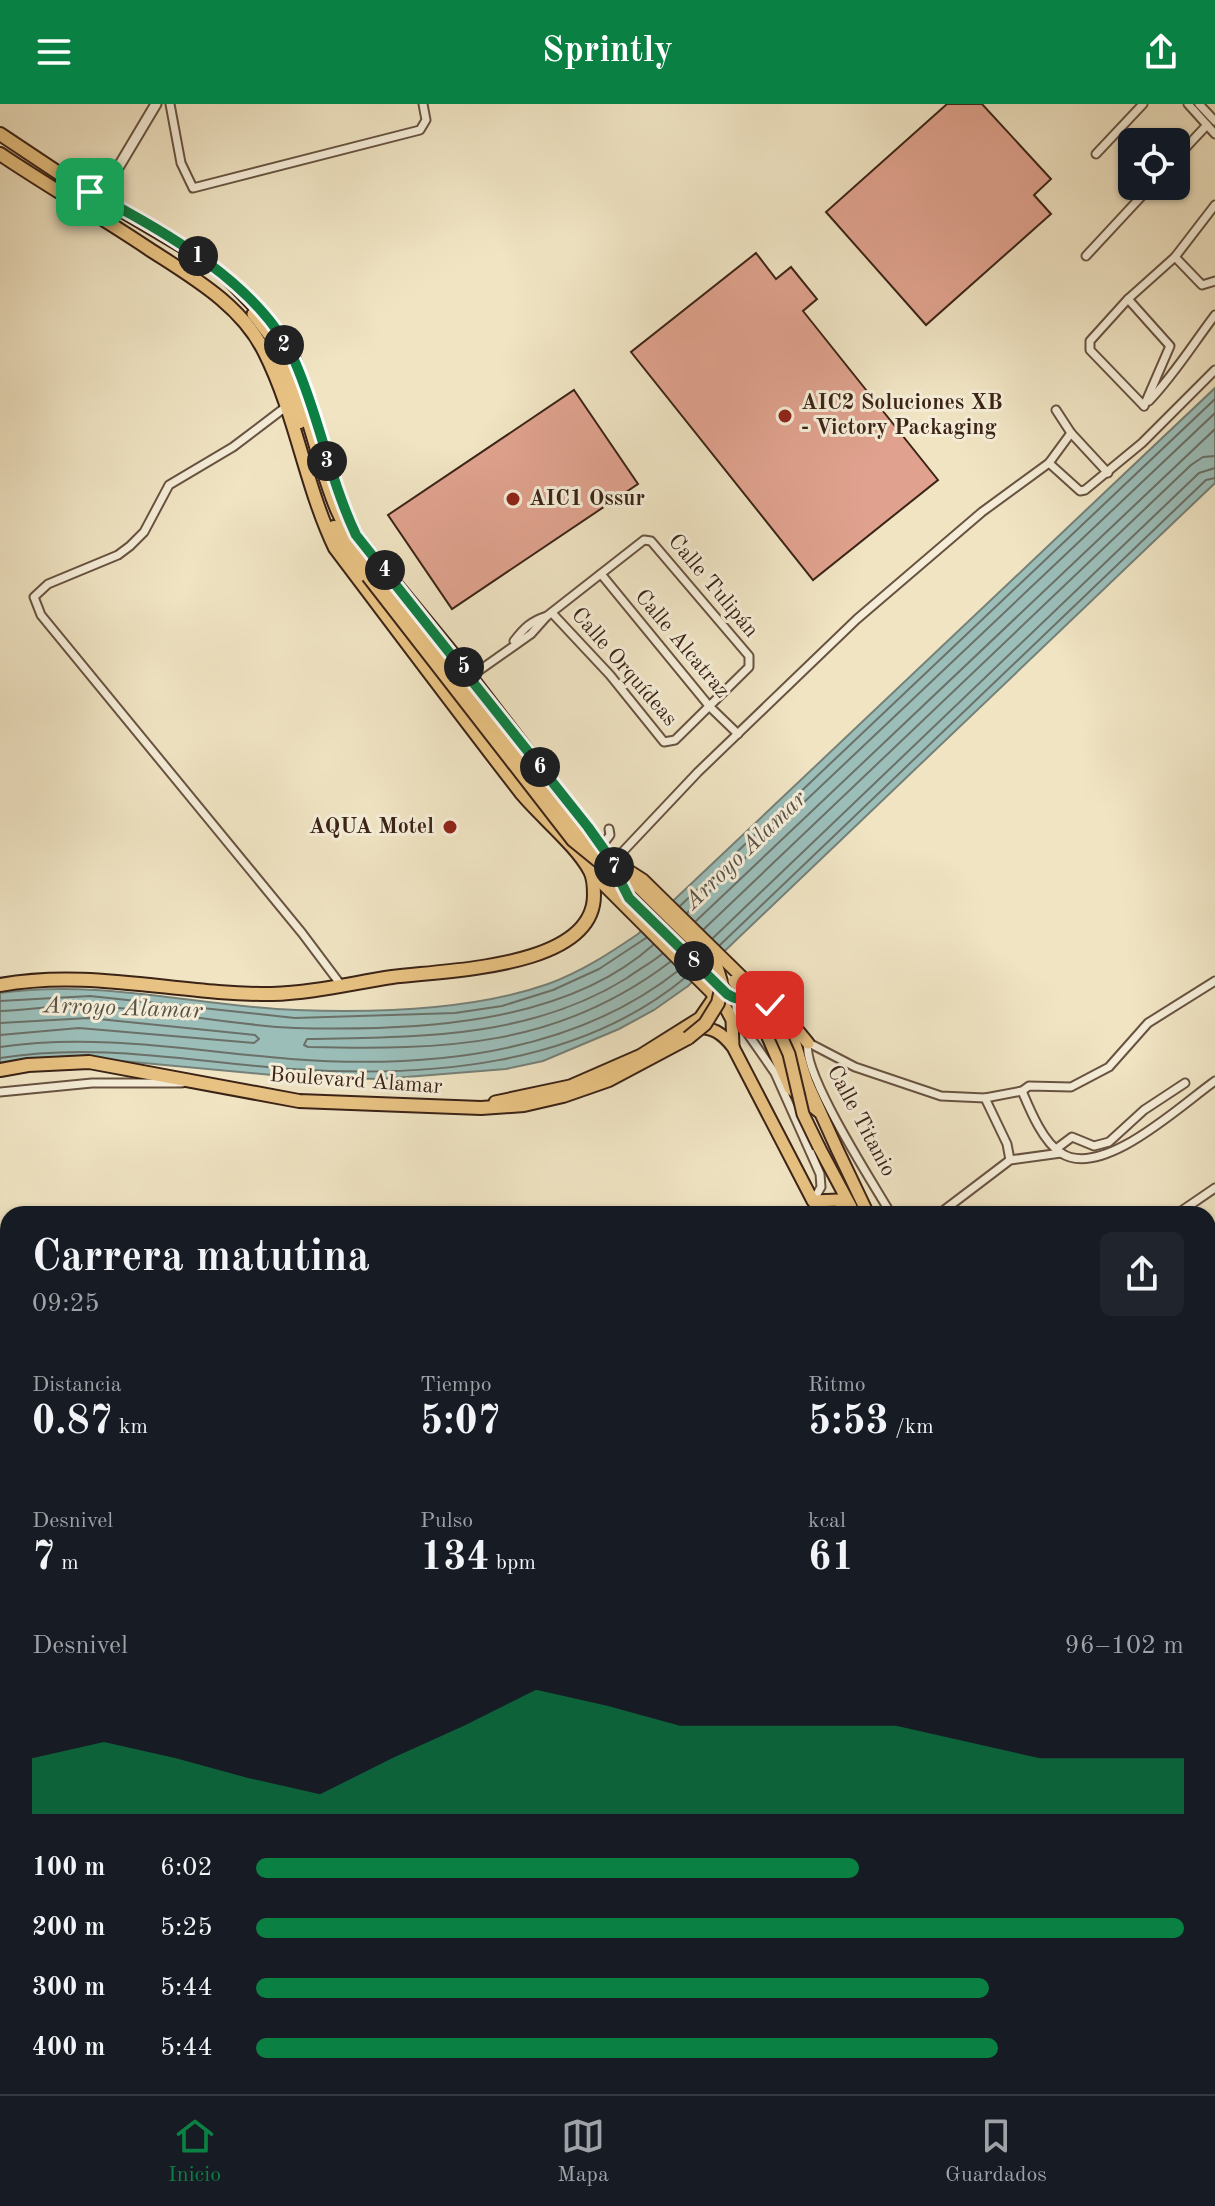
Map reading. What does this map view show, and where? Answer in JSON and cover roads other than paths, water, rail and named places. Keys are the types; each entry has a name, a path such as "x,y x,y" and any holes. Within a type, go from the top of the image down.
{"highway":[{"path":"0,134 99,200 126,228 217,285 256,326 274,352 295,404 326,512 346,550 371,574 573,840 605,866 636,884 715,962"},
{"path":"0,154 211,289 253,334 265,352 287,406 316,509 335,548 524,796 591,872 594,905 588,922 571,939 526,958 480,968 260,994 81,977 32,979 0,985"},
{"name":"Boulevard Alamar","path":"0,1070 28,1065 89,1062 299,1101 455,1107 524,1105 609,1080 705,1024 718,1003 722,985 715,962"}],"main road":[{"path":"73,199 99,200 203,259 228,279 268,321 294,358 337,494 356,535 471,676 603,849 641,916"},
{"path":"371,574 444,658 582,836 643,880 753,988 781,1035 792,1062 803,1114 850,1206"},
{"path":"591,872 709,981 736,1000 770,1005 791,1034 822,1114 864,1206"},
{"path":"715,962 745,993 758,1014 790,1088 822,1114"},
{"path":"709,981 714,995 730,1016"},
{"path":"685,1035 704,1014 714,995"},
{"path":"736,1000 757,995 773,1001 808,1043"},
{"path":"733,1047 730,1016 736,1000"},
{"path":"685,1035 698,1027 716,1030 733,1047 813,1201 839,1200 842,1206"}],"street":[{"path":"99,200 156,104"},
{"path":"172,104 181,163 193,188 420,130 426,120 423,104"},
{"path":"1096,154 1143,104"},
{"path":"1188,104 1211,123"},
{"path":"1199,104 1215,134"},
{"path":"1190,144 1211,123"},
{"path":"1086,256 1138,200"},
{"path":"1144,406 1090,350 1090,341 1128,299 1175,257 1215,205"},
{"path":"1175,257 1212,283"},
{"path":"1128,299 1168,342 1170,351 1144,406"},
{"path":"1144,406 1168,382 1186,352 1215,315"},
{"path":"1049,463 1080,491 1108,473 1142,443 1215,370"},
{"path":"287,406 233,447 169,485 144,532 130,546 118,555 48,584 34,597 41,615 302,933 341,985"},
{"path":"1056,410 1071,433 1108,473"},
{"path":"612,864 738,734 869,609 982,512 1049,463 1071,433"},
{"name":"Calle Tulipán","path":"601,574 644,540 651,541 751,660 749,667 710,707"},
{"path":"447,695 531,634 550,614 601,574"},
{"name":"Calle Alcatraz","path":"601,574 710,707 738,734"},
{"name":"Calle Orquídeas","path":"550,614 610,675 664,742 670,742 710,707"},
{"path":"609,829 603,849 624,850"},
{"path":"791,1034 855,1067 918,1089 941,1096 985,1098 1022,1091 1029,1086 1071,1087 1109,1067 1148,1023 1215,981"},
{"path":"736,1000 736,1017 775,1073 820,1174 821,1187 813,1201 816,1206"},
{"name":"Calle Titanio","path":"808,1043 809,1064 821,1090 886,1206"},
{"path":"950,1206 1010,1160 1059,1151 1088,1159 1108,1156 1124,1148 1215,1081"},
{"path":"0,1092 92,1083 192,1083"},
{"path":"1059,1151 1072,1137 1094,1146 1109,1142 1144,1110 1185,1083"},
{"path":"1022,1091 1059,1151"},
{"path":"985,1098 1007,1144 1010,1160"},
{"path":"1189,1206 1215,1188"}],"water":[{"name":"Arroyo Alamar","path":"1215,388 1215,483 688,986 654,1010 619,1029 543,1061 506,1069 381,1079 293,1077 79,1057 0,1066 0,993 76,989 258,1008 391,1010 457,1004 519,993 548,984 595,962 638,934"}],"place":[{"name":"AIC2 Soluciones XB - Victory Packaging","path":"785,416"},
{"name":"AIC1 Ossur","path":"513,499"},
{"name":"AQUA Motel","path":"450,827"}]}
